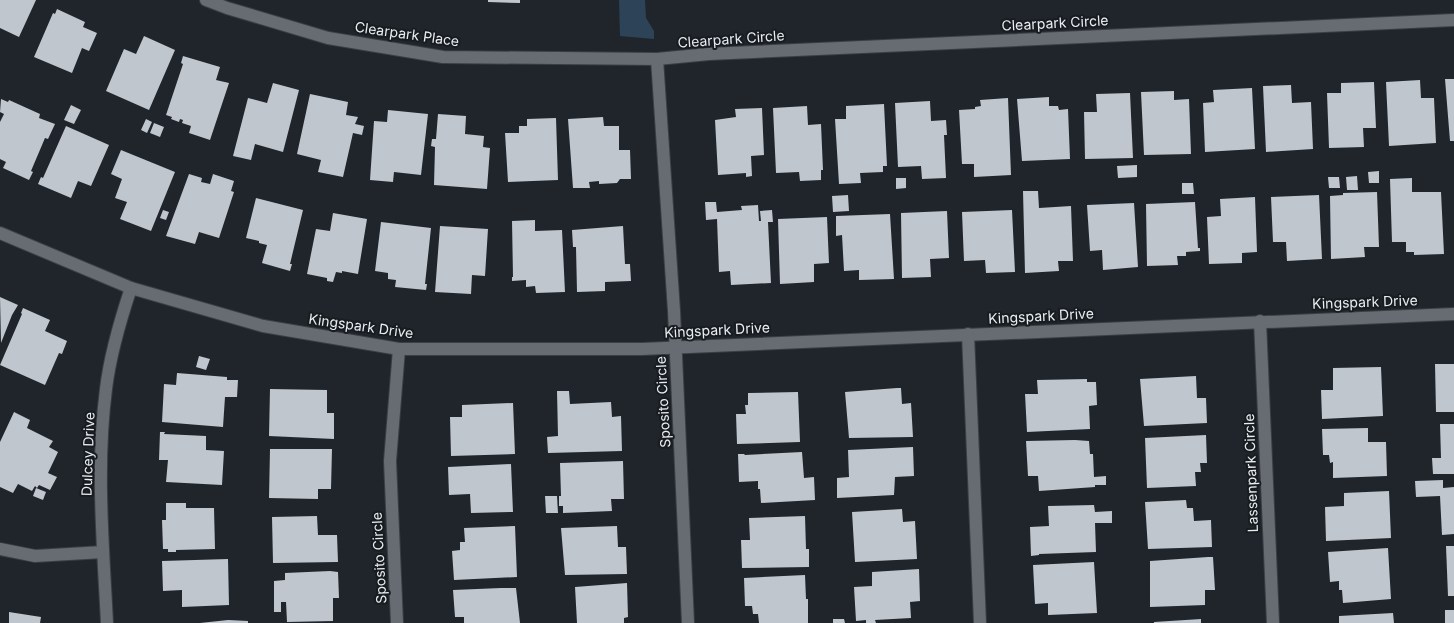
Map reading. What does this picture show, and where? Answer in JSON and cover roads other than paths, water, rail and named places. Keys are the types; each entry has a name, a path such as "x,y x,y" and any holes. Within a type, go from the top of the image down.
{"street":[{"name":"Clearpark Place","path":"206,0 227,8 328,38 443,57 657,59"},
{"name":"Clearpark Circle","path":"657,59 709,54 1454,20"},
{"name":"Sposito Circle","path":"657,59 675,347 688,623"},
{"name":"Kingspark Drive","path":"0,233 131,288 263,326 399,348 642,349 1260,321 1454,314"},
{"name":"Dulcey Drive","path":"108,623 103,552 101,456 106,388 121,320 131,288"},
{"name":"Lassenpark Circle","path":"1260,321 1273,623"},
{"path":"968,334 980,623"},
{"name":"Sposito Circle","path":"397,623 390,461 399,348"},
{"path":"0,548 35,556 103,552"}]}
